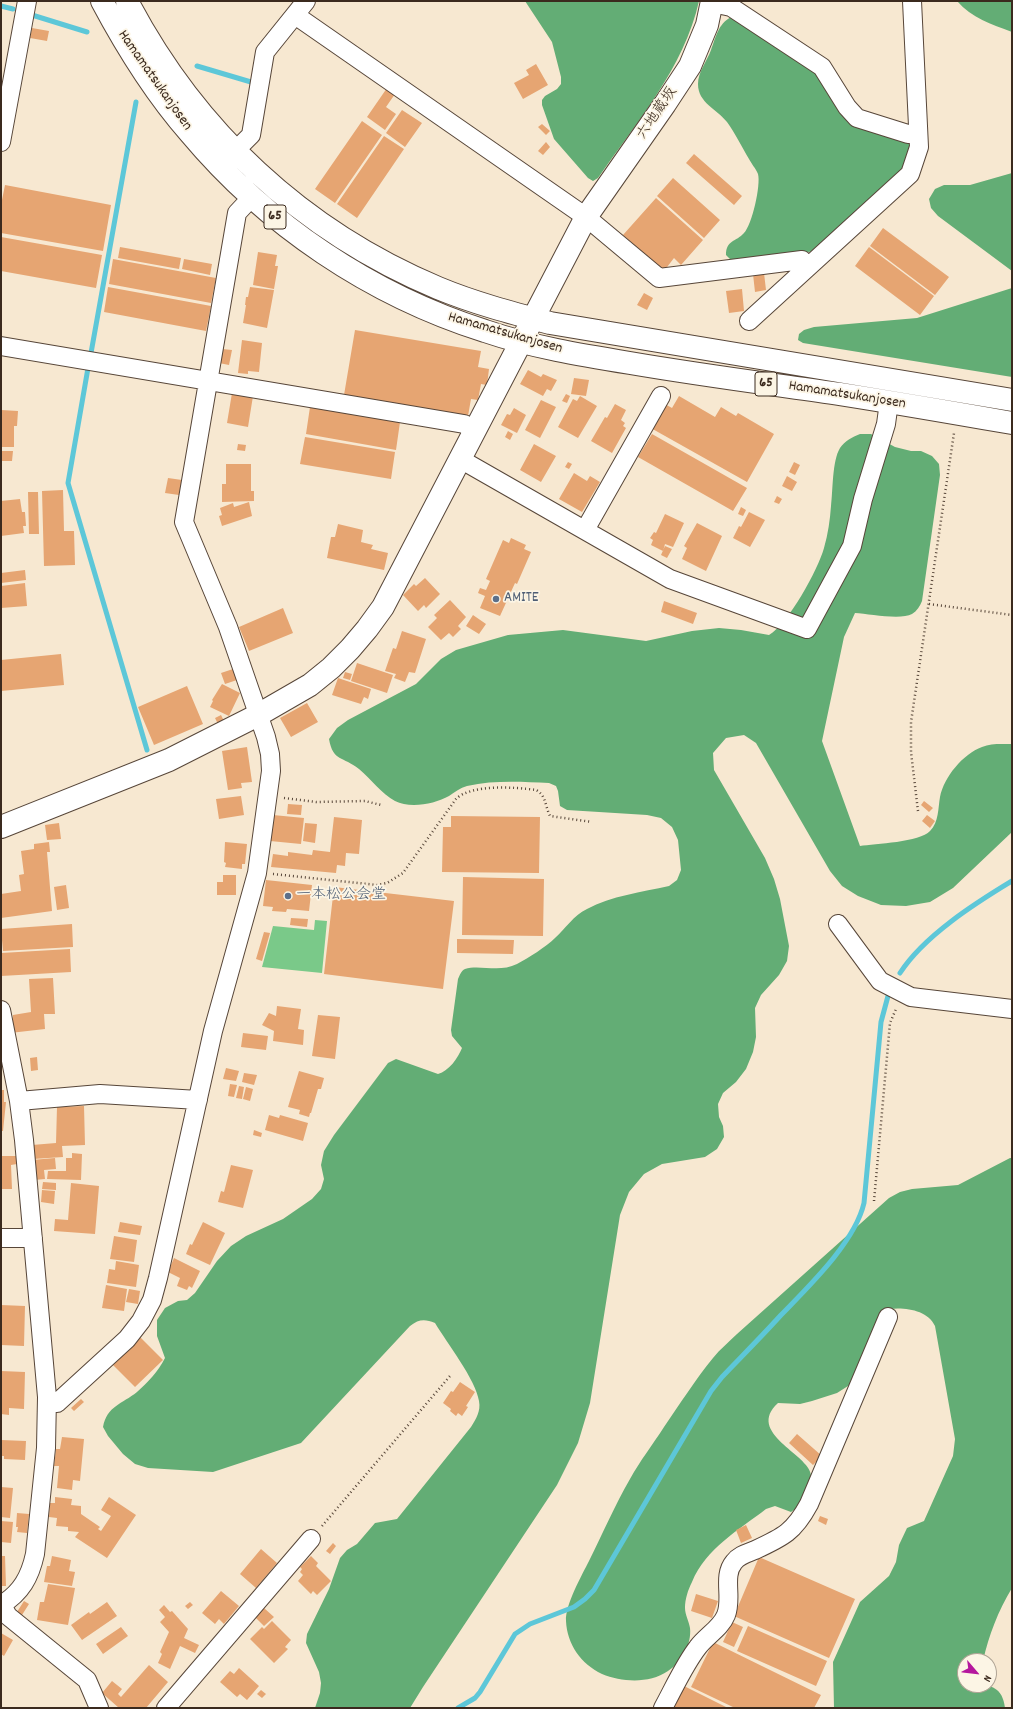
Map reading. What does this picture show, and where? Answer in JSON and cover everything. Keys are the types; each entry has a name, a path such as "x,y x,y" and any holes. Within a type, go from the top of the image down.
{"main road":[{"name":"Hamamatsukanjosen","path":"102,1 121,36 165,102 216,163 252,197 307,242 375,284 411,302 448,318 485,331 562,352 708,376 889,402 1012,423"},
{"name":"Hamamatsukanjosen","path":"127,1 156,51 182,89 206,119 235,151 289,200 335,233 368,254 438,288 474,302 550,322 777,362 1012,400"},
{"name":"六地蔵坂","path":"1,827 169,760 258,715 310,685 336,664 367,629 382,607 476,430 586,217 690,66 707,25 712,2"}],"street":[{"path":"1,142 27,1"},
{"path":"749,321 910,174 919,147 912,1"},
{"path":"712,2 731,6 822,67 847,107 857,118 908,134 918,133"},
{"path":"235,151 250,135 265,52 300,8 586,217 659,278 802,260 808,267"},
{"path":"47,1403 57,1403 127,1339 141,1321 152,1300 213,1031 257,873 271,771 270,754 228,627 184,522 237,213 252,197"},
{"path":"1,346 464,424 476,430"},
{"path":"585,530 661,396"},
{"path":"460,460 670,579 807,629 852,546 863,499 886,424 889,402"},
{"path":"838,924 880,981 911,997 1012,1009"},
{"path":"1,1010 19,1101 46,1372 47,1403 46,1448 32,1571 23,1586 12,1599 1,1605 8,1616 87,1680 99,1708"},
{"path":"19,1101 100,1094 198,1100"},
{"path":"1,1238 33,1238"},
{"path":"663,1708 697,1648 726,1616 728,1608 730,1567 735,1560 780,1539 792,1529 809,1504 888,1317"},
{"path":"166,1708 311,1539"}],"path":[{"path":"918,811 910,737 957,414"},
{"path":"929,604 1012,615"},
{"path":"257,873 377,885 387,883 403,873 456,799 461,794 468,791 501,787 536,790 541,792 544,796 550,816 592,822"},
{"path":"268,797 316,802 365,801 381,805"},
{"path":"874,1201 890,1022 902,992"},
{"path":"311,1539 450,1376"}],"green space":[{"path":"525,1 699,1 692,26 670,72 643,115 598,178 593,181 588,178 554,139 542,105 542,100 545,96 557,89 561,84 561,77 552,42"},
{"path":"957,1 1012,1 1012,32 975,16"},
{"path":"731,17 814,69 842,111 909,143 911,147 904,170 815,251 739,262 731,260 726,255 728,246 741,236 747,229 753,214 759,179 756,170 727,122 701,96 698,80 720,27"},
{"path":"1012,173 1012,271 938,216 931,208 929,199 935,189 944,185 970,185"},
{"path":"1012,288 1012,377 803,343 798,340 799,334 804,330 814,327 917,318"},
{"path":"860,434 871,434 895,447 911,451 921,451 932,456 939,464 940,475 922,601 919,607 912,614 900,617 855,613 844,637 822,741 860,846 907,840 925,835 933,827 937,819 942,789 955,767 975,750 993,744 1012,744 1012,832 953,888 930,902 906,906 881,905 858,896 842,886 830,871 756,743 744,735 726,738 713,753 714,770 765,858 774,879 780,899 789,946 787,961 779,975 761,995 755,1008 756,1037 753,1052 746,1069 736,1082 723,1093 718,1104 719,1117 723,1126 724,1137 717,1149 705,1157 662,1164 644,1174 629,1192 620,1215 590,1403 578,1443 557,1485 410,1708 315,1708 320,1693 321,1683 319,1672 306,1643 307,1634 329,1589 340,1558 347,1550 357,1544 375,1523 397,1519 471,1427 479,1412 479,1401 473,1383 435,1323 422,1320 410,1326 301,1443 213,1472 148,1468 135,1464 123,1454 108,1436 103,1427 105,1420 108,1414 116,1406 137,1392 149,1381 165,1358 157,1336 157,1320 165,1308 178,1301 187,1300 195,1293 217,1261 231,1246 246,1236 283,1219 312,1199 321,1189 324,1179 321,1165 324,1151 334,1135 388,1063 396,1059 438,1074 453,1064 462,1048 452,1036 451,1030 458,979 462,971 476,967 503,968 517,964 547,945 574,919 587,909 616,898 669,886 677,880 681,870 678,840 672,827 661,818 647,815 567,810 560,806 556,786 549,783 508,782 477,784 464,787 437,801 408,805 395,801 359,769 336,755 333,752 329,739 337,728 348,720 416,684 441,659 456,650 508,635 563,630 646,641 692,631 719,628 769,635 785,620 801,596 821,558 828,532 834,468 837,454 844,443"},
{"path":"315,920 327,921 322,973 262,967 273,926 314,930"},
{"path":"1012,1158 1012,1588 994,1623 985,1653 957,1653 957,1693 997,1693 997,1690 1000,1693 1005,1708 834,1708 833,1662 860,1602 889,1576 896,1562 899,1545 907,1528 924,1521 953,1456 955,1439 935,1326 927,1316 909,1309 889,1309 857,1374 848,1386 837,1393 800,1404 778,1403 770,1414 769,1424 773,1433 808,1467 811,1475 810,1484 798,1506 794,1510 791,1512 775,1506 766,1509 734,1532 714,1549 706,1559 698,1570 687,1595 685,1611 690,1628 689,1640 685,1652 673,1668 661,1675 644,1680 618,1679 594,1670 576,1652 569,1638 566,1621 568,1607 578,1582 634,1472 700,1375 716,1355 737,1334 889,1198 900,1192 912,1189 958,1185"}],"building":[{"path":"32,28 49,31 47,41 30,38"},
{"path":"536,64 548,85 523,99 514,83 529,75 526,70"},
{"path":"387,88 395,94 386,107 396,114 385,130 367,117"},
{"path":"402,110 422,123 405,147 386,133"},
{"path":"362,121 382,135 335,203 315,189"},
{"path":"542,124 550,131 546,135 538,127"},
{"path":"384,136 404,149 357,218 337,204"},
{"path":"546,142 550,147 543,155 538,151"},
{"path":"694,154 742,196 734,205 686,163"},
{"path":"673,178 720,220 704,238 657,196"},
{"path":"5,185 111,205 103,251 1,233 1,205"},
{"path":"656,198 703,240 681,265 674,258 664,271 623,235"},
{"path":"883,228 949,277 935,295 870,246"},
{"path":"1,237 102,255 96,288 1,271"},
{"path":"120,247 181,258 179,269 118,258"},
{"path":"869,247 934,296 920,315 855,266"},
{"path":"258,252 277,255 275,266 278,266 274,289 253,285"},
{"path":"113,259 216,278 211,303 109,284"},
{"path":"184,259 212,264 210,275 182,269"},
{"path":"764,273 766,290 755,292 753,274"},
{"path":"108,287 211,306 206,331 104,312"},
{"path":"250,287 274,290 267,328 243,323 246,297 248,297"},
{"path":"742,289 744,311 729,313 726,291"},
{"path":"644,293 653,298 647,310 637,305"},
{"path":"355,330 481,351 478,367 489,369 487,385 481,384 478,400 471,399 468,416 344,395"},
{"path":"242,340 262,343 259,372 248,371 248,374 238,373"},
{"path":"222,349 232,350 229,365 219,363"},
{"path":"528,370 541,377 543,374 557,380 551,391 547,389 543,396 520,384"},
{"path":"574,378 589,380 586,396 571,394"},
{"path":"232,393 253,396 248,427 227,423"},
{"path":"566,394 570,396 567,403 562,401"},
{"path":"580,396 597,406 578,438 558,427 573,399 577,401"},
{"path":"679,396 715,417 721,407 736,416 738,413 774,434 747,482 649,427 663,403 672,408"},
{"path":"541,400 556,407 540,438 525,430"},
{"path":"615,404 626,410 621,420 625,423 623,426 626,428 612,453 591,441 605,417 607,418"},
{"path":"310,407 400,422 396,450 306,434"},
{"path":"514,408 526,415 517,433 501,425 507,414 510,415"},
{"path":"1,410 18,411 17,426 14,426 14,447 1,447"},
{"path":"508,431 513,434 510,440 505,437"},
{"path":"652,434 747,488 733,511 638,457"},
{"path":"305,437 395,452 391,479 300,464"},
{"path":"238,444 246,445 245,451 237,450"},
{"path":"534,444 556,456 541,482 520,470"},
{"path":"1,451 13,451 12,461 1,461"},
{"path":"568,462 572,464 569,469 565,467"},
{"path":"794,462 800,465 795,475 789,472"},
{"path":"226,464 251,464 251,491 254,491 254,501 222,502 222,484 226,484"},
{"path":"574,473 587,481 590,476 600,482 582,512 559,499"},
{"path":"787,476 797,482 792,491 782,486"},
{"path":"168,478 182,480 179,495 165,493"},
{"path":"63,490 64,531 74,531 75,565 44,566 42,491"},
{"path":"28,492 38,492 39,534 29,534"},
{"path":"777,496 782,499 779,504 774,502"},
{"path":"20,499 22,512 25,512 26,526 23,526 24,533 1,536 1,501"},
{"path":"249,502 252,516 222,526 219,516 222,515 220,508 233,503 234,507"},
{"path":"741,507 746,510 743,516 738,514"},
{"path":"749,512 765,520 750,547 733,538"},
{"path":"665,514 684,523 673,547 665,544 663,551 651,545 653,540 650,538 654,532 656,533"},
{"path":"697,523 722,536 706,571 682,559 687,548 684,546"},
{"path":"338,524 363,530 361,542 373,545 371,549 388,553 384,570 327,558 331,537 335,537"},
{"path":"511,538 526,545 524,549 531,552 517,584 515,583 500,616 480,608 485,596 478,593 480,588 486,590 490,581 486,579 503,540 509,543"},
{"path":"665,546 672,549 667,558 661,555"},
{"path":"25,570 26,580 1,583 1,573"},
{"path":"425,578 440,594 426,608 424,605 418,611 403,595 414,584 416,586"},
{"path":"25,583 27,606 1,608 1,586"},
{"path":"450,600 466,617 458,626 461,629 453,637 449,633 441,640 428,627 437,618 434,615"},
{"path":"664,601 697,613 693,624 661,612"},
{"path":"283,608 293,633 249,651 239,627"},
{"path":"473,615 486,624 479,634 466,626"},
{"path":"402,631 426,639 415,673 409,672 405,682 394,678 396,674 385,671 393,648 396,649"},
{"path":"61,654 64,685 1,691 1,660"},
{"path":"357,663 393,675 387,693 351,681"},
{"path":"233,669 237,680 225,684 221,673"},
{"path":"345,672 352,674 350,680 343,678"},
{"path":"338,678 371,689 368,699 364,697 361,704 332,695"},
{"path":"222,684 240,693 229,716 210,707 213,701 212,700"},
{"path":"187,686 203,724 154,745 138,707"},
{"path":"307,703 318,722 291,737 280,718"},
{"path":"221,715 224,721 218,724 215,718"},
{"path":"247,747 252,782 241,783 242,788 228,790 222,751"},
{"path":"241,796 244,815 219,819 216,799"},
{"path":"924,801 933,808 929,812 921,805"},
{"path":"288,804 302,805 301,815 287,814"},
{"path":"273,815 304,818 301,844 270,841"},
{"path":"927,815 935,821 930,828 922,821"},
{"path":"451,816 540,817 539,873 442,872 443,827 451,827"},
{"path":"334,817 362,820 359,854 346,853 345,866 337,865 336,873 271,867 273,854 288,856 288,852 312,855 313,850 330,852"},
{"path":"59,823 61,839 47,840 45,825"},
{"path":"305,823 317,824 315,843 303,841"},
{"path":"49,842 50,852 47,852 52,911 1,918 1,894 21,891 19,875 24,874 21,851 34,849 34,844"},
{"path":"225,842 247,844 245,864 242,864 242,869 225,867"},
{"path":"223,875 236,875 236,895 217,895 217,882 223,882"},
{"path":"463,877 544,879 543,936 462,935"},
{"name":"一本松公会堂","path":"266,880 312,885 309,911 287,909 286,912 272,911 273,907 263,906"},
{"path":"66,885 69,908 57,910 54,887"},
{"path":"334,887 454,901 443,989 324,974"},
{"path":"291,918 308,919 307,927 290,925"},
{"path":"72,924 73,947 3,951 1,929"},
{"path":"264,932 270,933 262,961 256,959"},
{"path":"457,939 514,940 513,954 457,953"},
{"path":"70,949 71,972 1,976 1,953"},
{"path":"53,978 55,1014 44,1014 45,1029 10,1033 9,1020 13,1020 13,1015 31,1012 29,979"},
{"path":"277,1006 301,1009 298,1029 304,1030 303,1045 273,1041 274,1031 262,1025 269,1013 276,1016"},
{"path":"318,1015 340,1017 335,1059 312,1056"},
{"path":"243,1033 268,1036 266,1050 241,1047"},
{"path":"37,1057 38,1070 31,1071 30,1058"},
{"path":"226,1068 239,1071 236,1081 223,1079"},
{"path":"299,1071 324,1078 321,1089 318,1089 309,1117 299,1114 300,1110 288,1107"},
{"path":"244,1073 257,1075 254,1085 242,1082"},
{"path":"230,1084 237,1085 234,1097 228,1096"},
{"path":"239,1086 244,1087 242,1099 236,1098"},
{"path":"246,1087 253,1089 250,1101 243,1099"},
{"path":"1,1090 4,1090 4,1102 6,1102 3,1131 1,1131"},
{"path":"84,1106 85,1145 62,1146 63,1157 33,1159 32,1145 56,1143 57,1107"},
{"path":"269,1115 279,1118 280,1115 308,1123 303,1141 265,1130"},
{"path":"254,1130 262,1133 261,1137 253,1135"},
{"path":"72,1153 82,1154 81,1180 47,1179 48,1171 66,1171 66,1158 72,1158"},
{"path":"1,1156 17,1156 17,1164 11,1165 12,1189 1,1189"},
{"path":"55,1158 56,1169 44,1170 45,1179 34,1180 32,1160"},
{"path":"231,1165 253,1170 243,1208 218,1202 221,1191 224,1192"},
{"path":"43,1182 56,1183 56,1190 42,1189"},
{"path":"71,1183 99,1186 95,1234 54,1231 55,1219 68,1220"},
{"path":"42,1190 55,1191 54,1204 41,1202"},
{"path":"120,1222 142,1226 140,1235 118,1232"},
{"path":"203,1222 225,1233 210,1265 186,1254"},
{"path":"114,1236 137,1240 134,1262 110,1259"},
{"path":"174,1258 200,1271 192,1288 189,1286 187,1290 177,1286 180,1278 168,1272"},
{"path":"116,1261 139,1265 136,1287 107,1283 109,1269 115,1270"},
{"path":"106,1285 127,1289 124,1311 102,1308"},
{"path":"129,1289 140,1291 138,1304 126,1302"},
{"path":"1,1305 25,1306 24,1346 1,1345"},
{"path":"140,1337 163,1360 135,1387 113,1365"},
{"path":"1,1371 25,1372 24,1409 9,1408 9,1415 1,1414"},
{"path":"460,1382 475,1392 466,1406 468,1407 462,1416 458,1413 456,1416 450,1411 451,1409 443,1403 451,1391 453,1392"},
{"path":"81,1399 84,1402 74,1411 71,1408"},
{"path":"797,1434 822,1456 813,1465 789,1443"},
{"path":"62,1437 84,1439 80,1481 73,1480 72,1490 57,1488 59,1466 54,1466 56,1449 60,1449"},
{"path":"1,1440 26,1441 25,1460 4,1459 4,1456 1,1456"},
{"path":"1,1487 13,1488 10,1518 1,1517"},
{"path":"55,1497 72,1499 71,1505 81,1506 81,1514 100,1527 98,1529 101,1531 111,1516 101,1510 109,1497 136,1515 107,1558 75,1537 79,1532 68,1531 68,1527 56,1526 57,1518 49,1517 50,1503 55,1503"},
{"path":"17,1513 29,1514 27,1533 17,1532"},
{"path":"820,1516 828,1519 826,1525 818,1521"},
{"path":"1,1521 13,1522 11,1543 1,1542"},
{"path":"746,1525 752,1538 741,1543 736,1530"},
{"path":"333,1543 336,1546 330,1554 326,1551"},
{"path":"261,1549 277,1563 256,1588 240,1574"},
{"path":"1,1556 5,1556 6,1586 1,1586"},
{"path":"52,1556 71,1560 69,1571 75,1572 72,1586 44,1582 47,1566 50,1566"},
{"path":"311,1556 318,1563 316,1566 331,1581 317,1595 313,1591 311,1594 298,1581 303,1575 300,1572 302,1569 300,1567"},
{"path":"759,1557 855,1599 829,1658 734,1616"},
{"path":"48,1584 75,1588 68,1625 37,1620 40,1602 44,1602"},
{"path":"221,1591 239,1606 224,1624 219,1619 215,1624 202,1613"},
{"path":"696,1594 718,1601 712,1618 691,1611"},
{"path":"24,1601 29,1604 22,1615 17,1612"},
{"path":"107,1602 117,1616 82,1640 71,1625 89,1612 90,1614"},
{"path":"190,1602 193,1605 188,1609 185,1606"},
{"path":"164,1605 170,1612 172,1611 188,1629 184,1638 199,1645 195,1653 180,1646 170,1669 158,1663 162,1654 160,1652 169,1632 160,1622 165,1617 159,1610"},
{"path":"264,1608 274,1617 264,1626 255,1617"},
{"path":"272,1621 291,1640 285,1647 288,1649 274,1663 250,1639 262,1627 264,1629"},
{"path":"732,1622 743,1627 734,1647 723,1642"},
{"path":"748,1626 827,1661 816,1686 737,1651"},
{"path":"121,1627 128,1636 103,1654 96,1644"},
{"path":"1,1633 13,1640 4,1656 1,1654"},
{"path":"713,1642 821,1695 814,1708 735,1708 691,1687"},
{"path":"149,1665 168,1682 146,1708 119,1708 102,1693 112,1681 122,1689 118,1694 121,1697"},
{"path":"239,1668 259,1686 247,1700 240,1694 237,1697 220,1682 230,1671 234,1674"},
{"path":"684,1686 728,1708 674,1708"},
{"path":"261,1690 266,1694 262,1698 257,1694"}],"waterway":[{"path":"1,6 13,9"},
{"path":"32,15 87,32"},
{"path":"197,66 251,82"},
{"path":"91,353 136,102"},
{"path":"88,368 68,483 147,750"},
{"path":"900,973 910,959 936,934 966,910 1012,881"},
{"path":"458,1708 475,1698 480,1692 515,1634 530,1624 574,1607 594,1590 711,1391 722,1377 830,1263 851,1233 859,1218 864,1203 881,1022 888,996"}],"place":[{"name":"AMITE","path":"496,599"},
{"name":"一本松公会堂","path":"288,896"}]}
